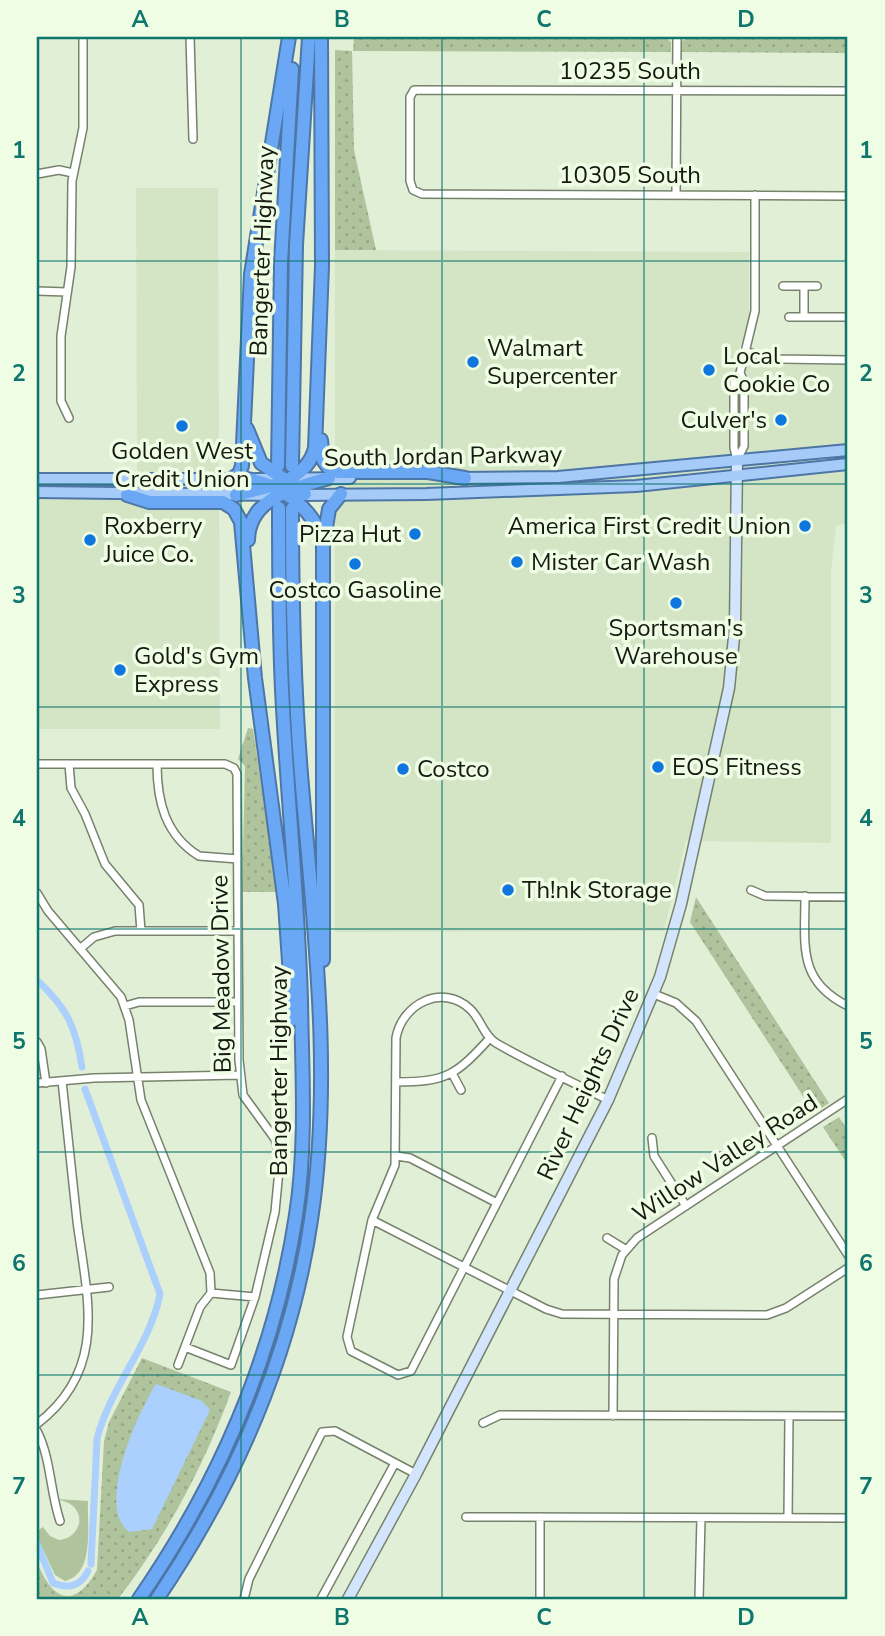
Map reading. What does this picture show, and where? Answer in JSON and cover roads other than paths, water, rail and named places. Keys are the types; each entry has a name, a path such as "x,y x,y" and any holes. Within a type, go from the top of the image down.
{"highway":[{"path":"231,479 241,469 253,258 292,37"},
{"name":"Bangerter Highway","path":"157,1599 190,1551 230,1478 265,1398 295,1299 312,1220 318,1147 319,1083 314,938 294,669 286,488 281,263 292,37"},
{"name":"Bangerter Highway","path":"139,1599 178,1541 233,1436 262,1358 285,1277 303,1163 299,946 282,689 286,488 296,245 309,37"},
{"path":"247,578 251,522 261,507 286,488 303,470 312,456 318,410 322,265 321,37"},
{"path":"318,410 322,456 326,465 334,471 428,472 466,478"},
{"path":"245,420 258,457 318,527 323,546"},
{"path":"236,495 286,488 329,478"},
{"path":"248,479 286,488"},
{"path":"319,1083 324,921 323,546 327,513 341,494"},
{"path":"127,495 149,502 218,502 228,505 242,524 255,678 285,904 303,1117"}],"main road":[{"name":"South Jordan Parkway","path":"329,478 551,477 848,450"},
{"name":"South Jordan Parkway","path":"286,488 341,494 636,486 848,464"},
{"path":"37,479 248,479"},
{"path":"37,492 236,495"}],"street":[{"path":"69,418 61,401 61,336 71,267 73,173 83,128 83,37"},
{"path":"190,37 193,139"},
{"path":"676,195 677,37"},
{"name":"10235 South","path":"413,190 410,181 412,91 848,91"},
{"path":"37,174 50,171 73,173"},
{"name":"10305 South","path":"413,190 422,194 848,196"},
{"name":"River Heights Drive","path":"348,1599 416,1474 608,1100 654,994 681,904 728,695 734,638 737,460 734,448 734,386 746,352 755,311 755,195"},
{"path":"783,286 817,286"},
{"path":"804,286 804,317"},
{"path":"37,291 67,292"},
{"path":"789,317 848,317"},
{"path":"746,352 778,359 848,360"},
{"path":"37,764 157,764 159,803 171,828 199,856 238,859"},
{"path":"69,764 72,790 105,864 137,902 141,931"},
{"name":"Big Meadow Drive","path":"157,764 225,764 234,768 238,777 240,1075 243,1095 275,1139 280,1156 275,1212 255,1297 231,1365 185,1347"},
{"path":"751,890 765,896 848,897"},
{"path":"37,893 48,911 117,989 125,1006 145,1112 210,1273 211,1293 201,1305 178,1365"},
{"path":"805,897 805,952 809,970 826,993 848,1006"},
{"path":"81,948 104,933 238,931"},
{"path":"654,994 676,1003 693,1017 848,1255"},
{"path":"562,1076 412,1368 405,1375 395,1374 354,1353 347,1345 372,1220 390,1183 396,1156 399,1025 408,1011 422,1001 441,997 464,1005 489,1038 562,1076 608,1100"},
{"path":"125,1006 139,1002 238,1002"},
{"path":"396,1082 434,1081 453,1075 489,1038"},
{"path":"37,1042 41,1049 46,1083"},
{"path":"37,1083 240,1075"},
{"path":"453,1075 461,1090"},
{"path":"37,1424 67,1395 82,1365 90,1331 62,1081"},
{"name":"Willow Valley Road","path":"613,1416 615,1273 625,1250 637,1238 848,1100"},
{"path":"652,1138 654,1156 686,1206"},
{"path":"396,1156 410,1158 497,1203"},
{"path":"372,1220 554,1312 614,1315 767,1315 786,1308 848,1268"},
{"path":"607,1238 625,1250"},
{"path":"37,1295 109,1287"},
{"path":"211,1293 255,1297"},
{"path":"483,1423 500,1415 848,1416"},
{"path":"788,1518 789,1416"},
{"path":"37,1431 44,1448 49,1483 60,1521"},
{"path":"244,1599 248,1579 323,1432 335,1431 416,1474"},
{"path":"321,1599 395,1463"},
{"path":"466,1517 848,1518"},
{"path":"540,1517 540,1599"},
{"path":"699,1599 701,1518"}],"water":[{"path":"156,1384 202,1401 210,1410 152,1529 129,1532 120,1519 116,1502 118,1481 139,1415"}],"waterway":[{"path":"37,980 63,1009 77,1040 82,1067"},
{"path":"85,1089 160,1294 148,1331 111,1402 97,1439 91,1564"},
{"path":"37,1544 53,1583 73,1585 88,1571"}],"place":[{"name":"Walmart Supercenter","path":"473,362"},
{"name":"Local Cookie Co","path":"709,370"},
{"name":"Culver's","path":"781,420"},
{"name":"Golden West Credit Union","path":"182,426"},
{"name":"America First Credit Union","path":"805,526"},
{"name":"Pizza Hut","path":"415,534"},
{"name":"Roxberry Juice Co.","path":"90,540"},
{"name":"Mister Car Wash","path":"517,562"},
{"name":"Costco Gasoline","path":"355,564"},
{"name":"Sportsman's Warehouse","path":"676,603"},
{"name":"Gold's Gym Express","path":"120,670"},
{"name":"EOS Fitness","path":"658,767"},
{"name":"Costco","path":"403,769"},
{"name":"Th!nk Storage","path":"508,890"}]}
